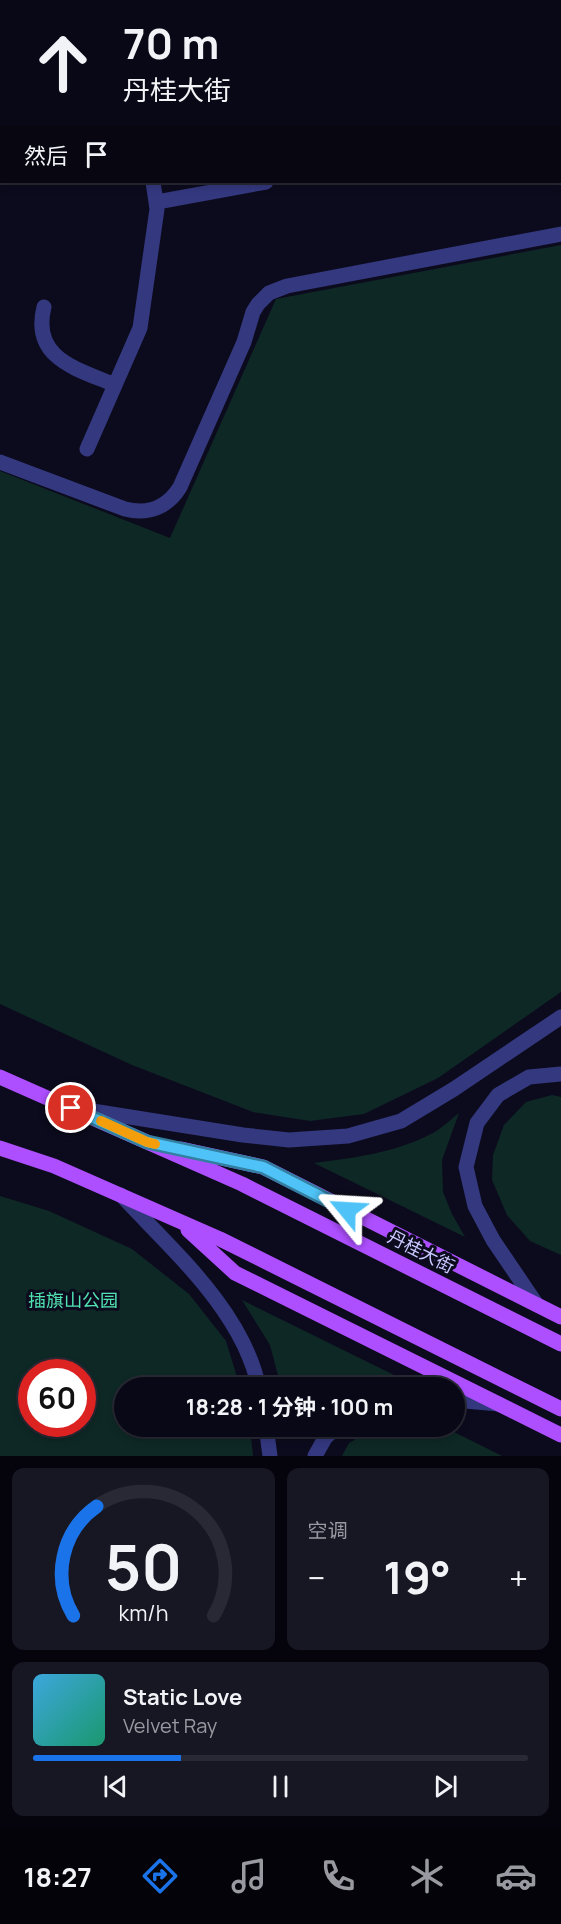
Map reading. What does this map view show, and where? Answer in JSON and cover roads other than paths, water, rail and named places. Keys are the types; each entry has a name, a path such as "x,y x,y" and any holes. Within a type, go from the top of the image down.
{"main road":[{"name":"丹桂大街","path":"0,1077 242,1184 561,1344"},
{"path":"147,1142 263,1167 561,1317"},
{"path":"0,1148 54,1166 220,1239 561,1409"},
{"path":"176,1220 235,1273 561,1435"}],"street":[{"path":"87,449 140,328 157,202 153,183"},
{"path":"157,202 261,183"},
{"path":"0,462 125,509 140,512 158,508 168,502 180,487 244,342 253,312 269,293 287,286 561,234"},
{"path":"44,307 42,332 48,348 66,364 115,385"},
{"path":"71,1108 254,1137 289,1140 348,1136 402,1120 454,1089 561,1017"},
{"path":"537,1305 493,1240 475,1206 466,1167 477,1123 498,1095 529,1077 561,1074"},
{"path":"121,1195 199,1280 236,1327 257,1377"},
{"path":"465,1401 499,1404"},
{"path":"267,1437 270,1456"},
{"path":"315,1456 326,1437"}],"park label":[{"name":"插旗山公园","path":"73,1301"}]}
